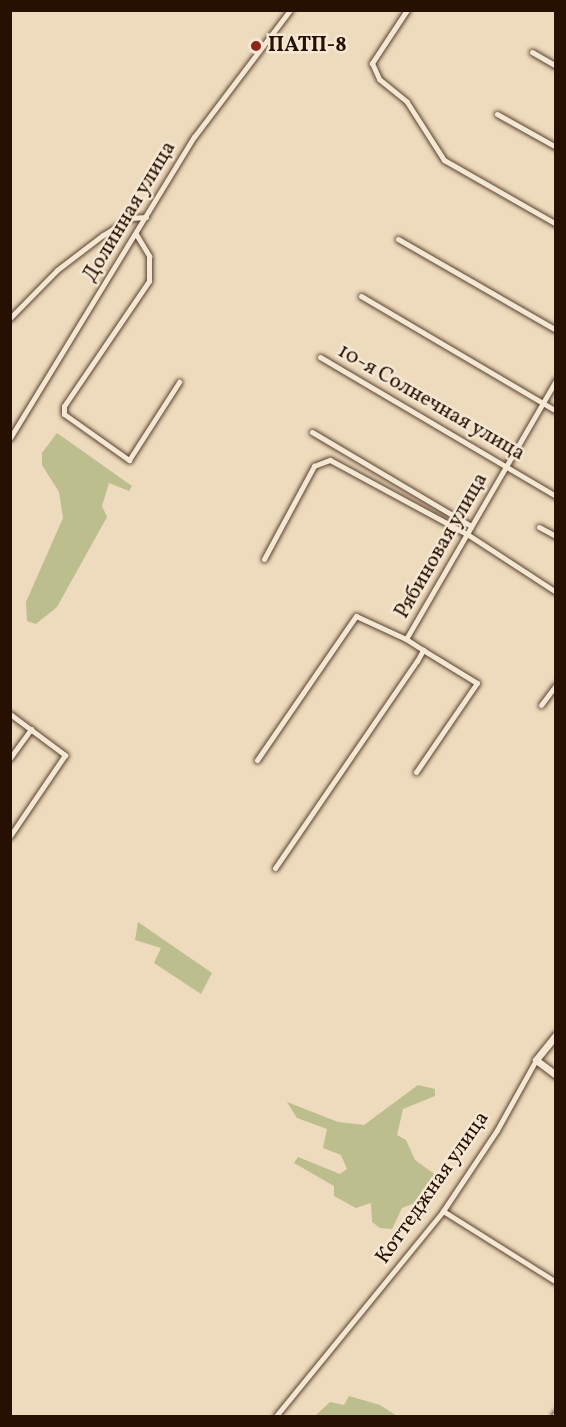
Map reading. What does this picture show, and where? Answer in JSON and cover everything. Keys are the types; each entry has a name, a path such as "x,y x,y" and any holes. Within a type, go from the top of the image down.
{"street":[{"name":"Долинная улица","path":"10,438 194,137 290,10"},
{"path":"407,10 372,63 379,79 407,102 444,160 555,224"},
{"path":"532,52 555,66"},
{"path":"497,114 555,147"},
{"path":"12,316 57,270 120,222 146,217"},
{"path":"136,234 149,256 148,281 64,406 64,414 129,460 179,382"},
{"path":"398,239 555,330"},
{"path":"360,296 555,411"},
{"name":"10-я Солнечная улица","path":"320,357 509,465 555,496"},
{"name":"Рябиновая улица","path":"275,868 423,650 406,639 509,465 555,380"},
{"path":"312,432 471,526"},
{"path":"264,559 321,461 340,463 467,534 555,591"},
{"path":"539,527 555,536"},
{"path":"257,760 356,616 406,639"},
{"path":"416,772 477,683 423,650"},
{"path":"541,705 555,685"},
{"path":"10,714 66,755 10,836"},
{"path":"10,758 31,729"},
{"name":"Коттеджная улица","path":"276,1416 352,1327 443,1211 497,1130 536,1060 555,1035"},
{"path":"536,1060 555,1075"},
{"path":"443,1211 555,1282"}],"green space":[{"path":"57,433 132,486 129,491 109,483 102,506 107,517 57,607 36,624 27,621 26,602 63,518 59,492 42,465 42,453"},
{"path":"138,922 212,973 201,994 154,963 161,948 135,940"},
{"path":"418,1085 435,1089 435,1096 403,1109 397,1135 406,1140 415,1160 440,1178 427,1198 402,1208 392,1229 380,1228 372,1222 371,1203 356,1208 334,1196 334,1186 294,1163 298,1157 340,1174 347,1169 341,1155 323,1148 327,1129 297,1118 287,1102 338,1122 364,1125"},
{"path":"349,1396 380,1405 397,1416 315,1416 330,1402 344,1405"}],"place":[{"name":"ПАТП-8","path":"256,46"}]}
